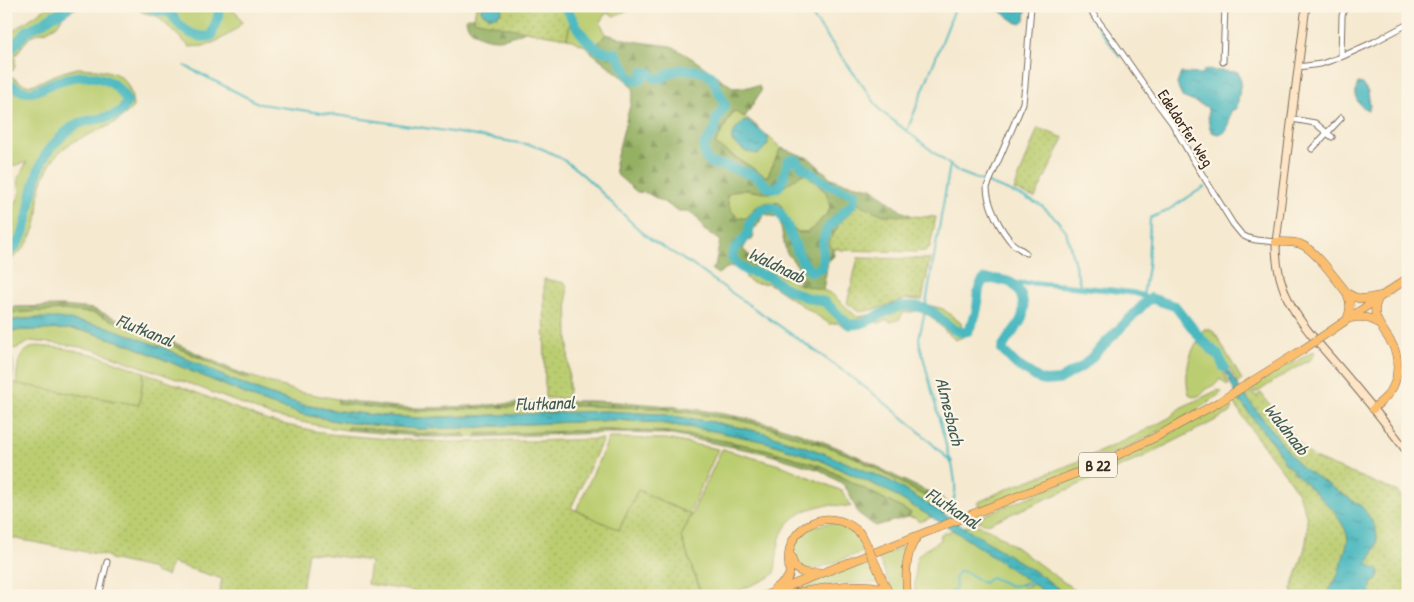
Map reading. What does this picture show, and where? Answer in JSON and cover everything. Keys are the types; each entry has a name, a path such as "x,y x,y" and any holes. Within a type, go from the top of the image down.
{"main road":[{"path":"1306,6 1276,242 1277,266 1281,283 1289,302 1306,328 1407,450"},
{"path":"1276,242 1296,242 1303,244 1311,250 1347,293 1351,308 1347,319"},
{"name":"B 22","path":"764,596 971,516 1097,465 1156,438 1219,402 1302,350 1408,278"},
{"path":"1347,293 1358,299 1380,296"},
{"path":"1373,408 1392,390 1398,367 1393,346 1379,324 1375,313 1375,303 1380,296"},
{"path":"1347,319 1366,317 1379,324"},
{"path":"764,596 786,581 789,575 790,549 797,535 804,528 820,520 845,522 859,532 890,595"},
{"path":"907,592 908,551 917,536"},
{"path":"790,549 793,563 801,572 808,574 831,570"},
{"path":"782,596 812,590 856,586 883,589 890,595"}],"street":[{"path":"1026,253 1014,244 998,221 988,199 988,184 1023,103 1031,6"},
{"name":"Edeldorfer Weg","path":"1087,6 1172,123 1233,224 1242,235 1248,238 1276,242"},
{"path":"1223,62 1226,6"},
{"path":"1341,57 1344,6"},
{"path":"1298,67 1321,64 1341,57 1374,42 1407,22"},
{"path":"1312,149 1340,118"},
{"path":"1292,119 1315,123 1332,137"},
{"path":"99,596 107,562"}],"green space":[{"path":"49,6 79,6 63,16 57,25 47,31 32,35 15,56 13,71 6,69 6,41 14,30"},
{"path":"133,6 229,6 237,13 242,22 235,30 219,40 208,45 190,47 157,16 144,13"},
{"path":"476,6 482,6 481,11 491,16 501,13 503,6 561,6 570,22 567,38 474,20"},
{"path":"561,6 637,6 615,16 606,13 600,22 606,34 591,52 585,46 567,38 570,22"},
{"path":"475,16 474,20 525,31 500,39 482,36 469,28 467,24 466,19"},
{"path":"606,34 632,41 671,46 734,88 759,86 761,91 745,117 733,111 715,144 767,177 781,148 809,158 831,178 872,188 901,211 915,217 883,215 829,243 833,249 834,256 828,262 823,290 798,284 800,269 786,252 779,218 765,214 752,233 754,236 752,240 748,241 743,249 762,266 754,274 732,267 718,274 712,270 715,266 720,240 704,230 698,218 688,211 679,211 647,193 637,192 616,174 615,163 634,90 626,80 591,52","holes":["807,175 826,192 830,208 828,213 815,227 807,232 798,232 792,228 780,203 764,203 753,210 747,218 735,215 728,204 727,196 736,190 774,192 799,176"]},
{"path":"78,68 108,71 116,74 128,86 133,107 116,122 79,139 56,156 41,183 37,219 33,233 20,252 6,262 6,243 8,242 9,227 14,207 20,194 18,178 27,162 6,168 6,74 28,85"},
{"path":"734,111 751,121 781,148 767,177 715,144"},
{"path":"1038,128 1064,138 1035,198 1014,190"},
{"path":"803,174 807,175 826,192 830,208 828,213 815,227 807,232 798,232 792,228 779,203 755,207 747,218 735,215 728,204 727,196 736,190 761,192 772,190 787,184"},
{"path":"858,204 883,215 936,217 930,247 925,251 915,252 833,249 829,243 839,224"},
{"path":"858,258 930,259 922,300 906,299 877,309 859,312 847,303"},
{"path":"762,266 798,284 832,294 857,317 874,314 894,303 917,302 943,309 961,323 963,337 955,340 930,316 918,311 903,313 900,319 891,322 887,320 879,323 875,321 850,329 838,323 830,324 768,283 756,283 746,278 746,273 754,274"},
{"path":"544,279 565,283 567,286 569,391 567,398 545,398"},
{"path":"63,306 93,309 158,335 250,376 248,379 232,373 157,338 94,313 64,310 6,313 6,307"},
{"path":"64,310 94,313 157,338 248,379 250,376 299,392 338,399 338,403 420,411 551,405 655,408 734,419 765,426 856,458 935,502 942,498 953,509 942,513 890,481 823,453 765,433 713,422 659,414 606,411 417,418 339,411 304,405 268,394 232,380 162,347 35,318 6,321 6,313"},
{"path":"71,329 89,332 130,345 266,403 305,415 342,422 417,429 617,420 659,423 714,431 766,442 820,460 886,490 932,517 920,522 915,518 908,517 911,513 821,466 765,449 714,439 666,432 607,430 478,434 477,437 465,437 464,434 424,434 348,427 347,430 272,416 188,383 92,349 31,341 15,349 6,346 6,331"},
{"path":"1204,329 1209,329 1215,333 1242,380 1238,383 1219,350 1201,334"},
{"path":"1197,342 1218,362 1229,385 1220,379 1198,396 1193,397 1189,394 1187,374 1189,360"},
{"path":"36,346 62,348 96,355 144,372 139,405 16,384 21,356"},
{"path":"6,350 13,362 12,383 139,405 144,372 268,421 329,434 451,442 603,439 571,508 619,530 638,490 691,515 681,537 702,596 426,596 426,593 367,584 370,561 308,552 301,596 218,596 222,579 172,563 167,576 154,572 154,569 110,559 108,556 6,537"},
{"path":"1314,351 1314,356 1311,359 1258,392 1253,392 1251,389 1258,385 1257,383"},
{"path":"1218,390 1222,392 1197,410 1125,448 983,507 977,503 1132,437 1169,418 1180,408"},
{"path":"1248,391 1257,396 1261,393 1300,444 1314,458 1398,492 1408,506 1408,596 1293,596 1292,588 1303,556 1307,536 1305,511 1288,478 1252,431 1233,400"},
{"path":"338,399 411,408 591,401 669,406 721,413 772,425 820,440 942,498 935,502 856,458 831,448 765,426 734,419 655,408 551,405 420,411 392,410 338,403"},
{"path":"1229,402 1232,409 1230,413 1141,458 988,524 977,521 982,516 1118,461"},
{"path":"348,427 424,434 464,434 465,437 424,437 347,430"},
{"path":"607,430 666,432 765,449 821,466 911,513 908,517 875,526 858,513 843,484 820,470 764,453 666,434 607,433 477,437 477,434"},
{"path":"609,438 666,439 718,449 689,514 638,490 619,530 576,511"},
{"path":"722,449 783,466 842,491 851,507 824,505 799,514 788,524 781,536 774,574 726,596 702,596 681,537"},
{"path":"832,523 844,526 852,532 865,551 814,570 806,569 796,563 793,552 802,534 813,527"},
{"path":"973,523 993,531 1083,596 1068,596 1043,577 964,527"},
{"path":"953,530 1030,581 1020,584 1024,587 1035,584 1051,596 915,596 917,558 940,541 941,534"},
{"path":"905,546 907,547 905,596 895,596 878,557"},
{"path":"869,560 878,583 837,584 790,591"},
{"path":"866,589 882,592 885,596 797,596 832,590"}],"water":[{"path":"482,6 503,7 502,11 497,15 491,16 481,11"},
{"path":"993,6 1019,6 1014,9 1015,12 1024,7 1026,9 1025,20 1017,23"},
{"path":"1204,70 1238,72 1241,81 1237,108 1231,111 1227,129 1222,134 1212,132 1209,125 1207,107 1182,97 1177,84 1181,73 1203,74"},
{"path":"1358,83 1363,84 1368,92 1370,106 1368,110 1358,103 1356,91"},
{"path":"744,121 750,122 768,137 768,144 759,154 746,152 732,141 737,127"},
{"path":"59,318 108,327 162,347 232,380 268,394 304,405 339,411 417,418 606,411 659,414 713,422 765,433 823,453 890,481 1043,577 1068,596 1051,596 953,530 886,490 820,460 766,442 714,431 659,423 617,420 417,429 342,422 305,415 266,403 130,345 90,332 71,329 6,331 6,321"},
{"path":"1218,355 1243,393 1298,464 1361,506 1369,516 1374,525 1377,541 1368,564 1380,571 1377,580 1372,583 1369,596 1326,596 1337,577 1346,548 1348,538 1345,529 1335,512 1285,463 1274,445 1237,397"}],"waterway":[{"name":"Waldnaab","path":"6,54 28,30 70,6"},
{"name":"Waldnaab","path":"146,6 171,13 182,28 198,36 211,36 218,17 219,6"},
{"name":"Waldnaab","path":"566,6 584,37 602,51 616,53 629,76 636,81 642,78 643,72 650,73 654,78 663,78 680,70 699,71 711,76 725,105 716,120 715,130 704,147 707,159 713,164 752,175 773,188 780,185 788,161 796,160 828,185 855,194 853,203 825,233 822,268 811,272 801,258 789,229 778,210 771,207 760,210 750,223 749,232 734,250 732,258 747,271 770,277 785,288 805,297 825,302 848,324 863,323 902,306 912,306 929,310 953,329 963,332 968,331 975,317 979,289 982,282 985,279 1007,281 1013,284 1019,291 1023,301 1023,316 1005,342 1002,350 1017,365 1041,380 1046,381 1059,380 1083,366 1150,298 1175,306 1202,340 1218,355 1224,367"},
{"name":"Almesbach","path":"805,6 881,111 959,172 1024,197 1042,206 1056,219 1066,231 1081,288"},
{"name":"Almesbach","path":"907,131 956,6"},
{"path":"1082,6 1120,57"},
{"path":"185,66 260,104 531,145 549,152 580,172 635,226 657,244 696,267 861,384 913,426 947,458 950,458 952,462 947,458 952,464"},
{"name":"Waldnaab","path":"6,81 20,90 30,92 66,79 87,76 97,77 114,85 127,102 117,114 85,121 72,127 51,147 37,175 23,232 14,248 6,254"},
{"name":"Almesbach","path":"925,309 950,165"},
{"path":"1143,296 1148,266 1150,218 1165,212 1204,187"},
{"name":"Almesbach","path":"1013,284 1036,283 1110,290 1134,293 1150,298"},
{"name":"Almesbach","path":"925,311 919,338 920,345 949,457"},
{"name":"Almesbach","path":"950,518 955,489 952,464"},
{"path":"932,596 932,594 947,595 956,588 955,577 959,571 968,573 984,583 991,577 1011,586 1033,583"}],"water label":[{"name":"Flutkanal","path":"145,330"},
{"name":"Flutkanal","path":"545,403"},
{"name":"Flutkanal","path":"953,508"}]}
